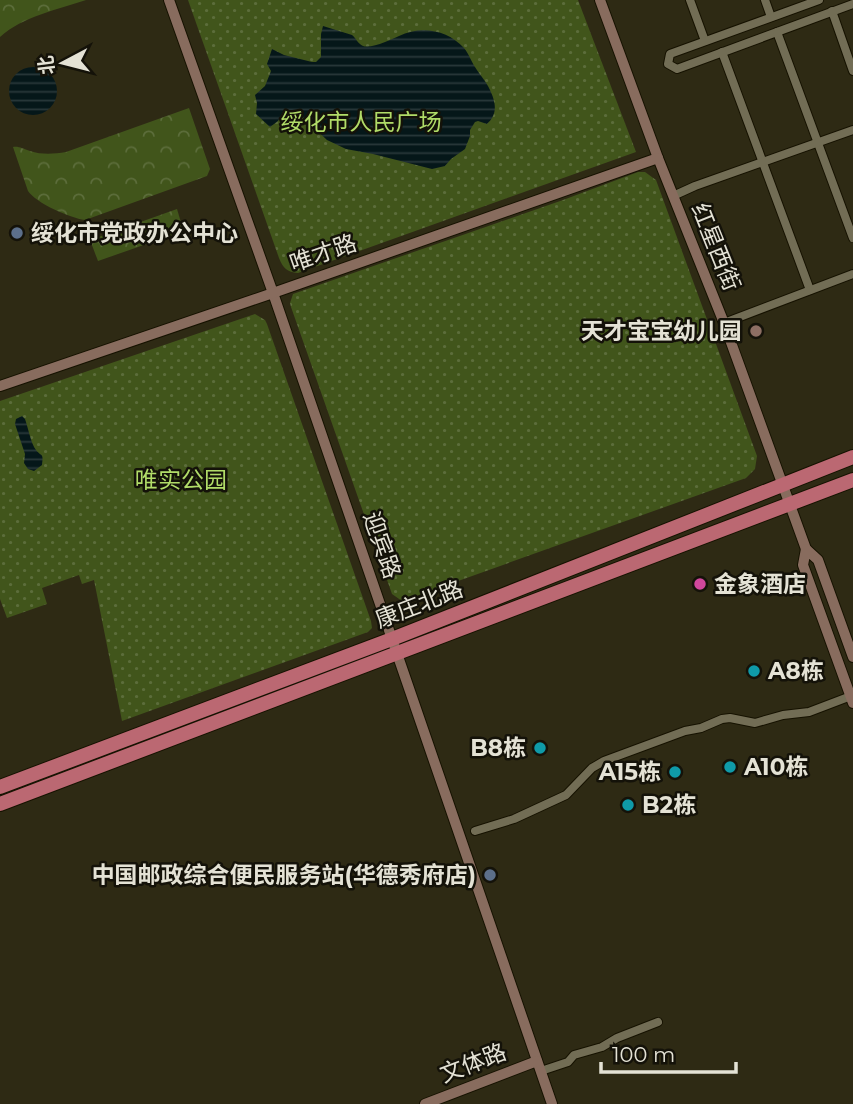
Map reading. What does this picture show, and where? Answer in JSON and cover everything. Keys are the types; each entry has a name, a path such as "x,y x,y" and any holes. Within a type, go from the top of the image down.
{"highway":[{"name":"康庄北路","path":"0,804 395,646 853,457"},
{"name":"康庄北路","path":"0,787 853,480"}],"main road":[{"name":"迎宾路","path":"169,0 273,293 552,1104"},
{"name":"红星西街","path":"600,0 724,323 806,549 818,561 853,656"},
{"name":"唯才路","path":"0,386 659,158"},
{"name":"红星西街","path":"806,549 803,565 852,699"},
{"name":"文体路","path":"425,1104 539,1066"}],"street":[{"path":"690,0 705,41"},
{"path":"765,0 771,18"},
{"path":"819,0 670,54 668,64 677,69 853,4"},
{"path":"832,11 853,71"},
{"path":"777,32 853,238"},
{"path":"722,52 810,290"},
{"path":"673,196 853,130"},
{"path":"724,323 853,274"},
{"path":"475,831 514,819 566,795 592,768 604,761 685,731 722,719 755,723 783,715 809,712 852,699"},
{"path":"539,1066 568,1062 574,1055 602,1047 617,1038 658,1022"}],"green space":[{"path":"0,0 86,0 30,19 0,37"},
{"name":"绥化市人民广场","path":"188,0 578,0 636,152 298,273 291,272 279,258"},
{"path":"189,108 210,169 207,176 85,220 54,209 28,191 13,147 44,154 66,152"},
{"path":"638,172 645,172 656,180 757,456 755,469 746,478 402,601 392,594 291,307 293,294"},
{"path":"177,209 181,232 98,261 90,240"},
{"name":"唯实公园","path":"255,314 267,324 372,628 368,632 122,721 94,580 82,584 79,575 42,588 47,604 7,618 0,599 0,401"}],"shaded area":[{"path":"323,26 352,35 361,45 367,47 416,31 434,31 450,37 464,48 488,87 495,104 493,116 487,124 475,122 465,149 445,166 432,169 346,149 327,140 306,120 290,110 283,112 278,121 270,127 256,114 255,95 265,86 271,71 267,64 272,49 284,55 316,62 321,57"},
{"path":"33,67 50,74 57,91 50,108 33,115 16,108 9,91 16,74"},
{"path":"22,416 34,447 42,456 42,465 34,471 28,469 24,463 25,454 15,424 16,419"}],"place":[{"name":"绥化市党政办公中心","path":"17,233"},
{"name":"天才宝宝幼儿园","path":"756,331"},
{"name":"金象酒店","path":"700,584"},
{"name":"A8栋","path":"754,671"},
{"name":"B8栋","path":"540,748"},
{"name":"A10栋","path":"730,767"},
{"name":"A15栋","path":"675,772"},
{"name":"B2栋","path":"628,805"},
{"name":"中国邮政综合便民服务站(华德秀府店)","path":"490,875"}]}
